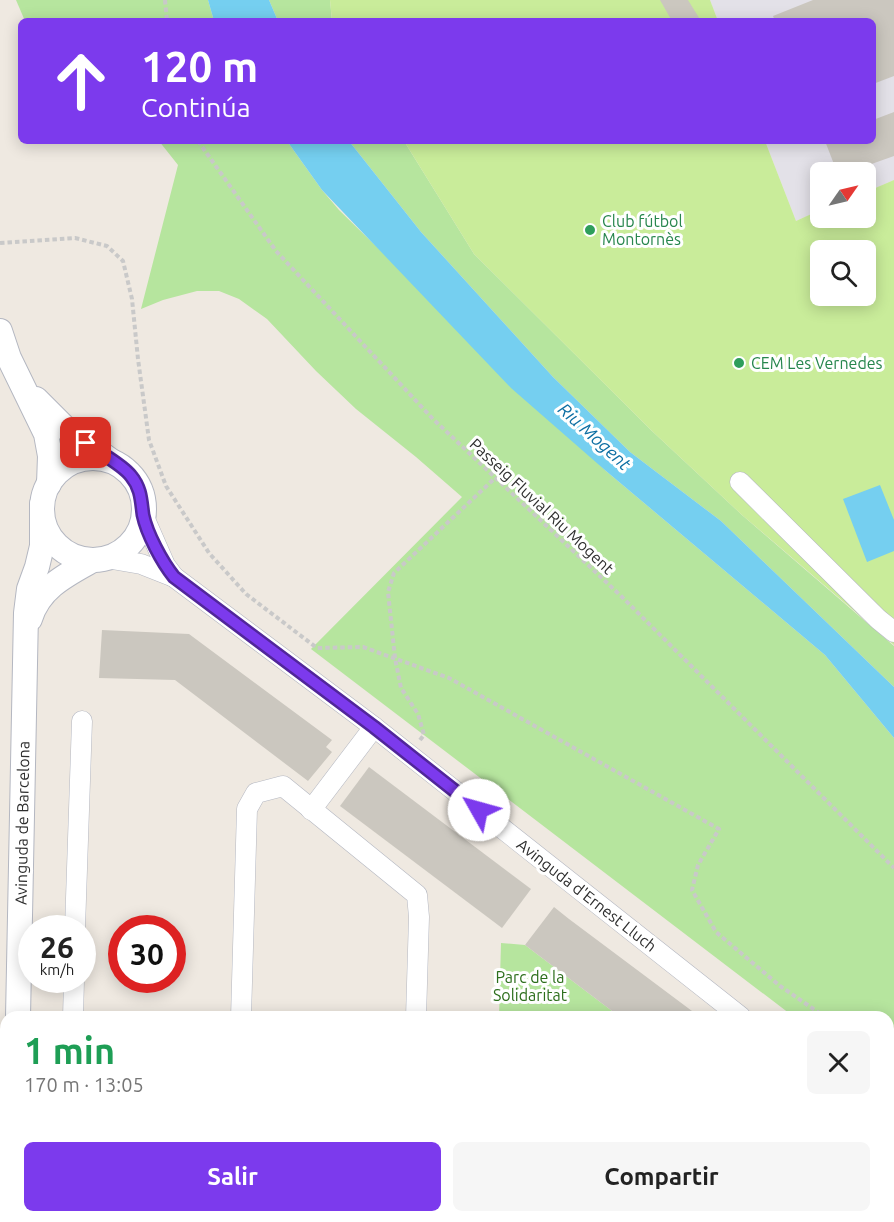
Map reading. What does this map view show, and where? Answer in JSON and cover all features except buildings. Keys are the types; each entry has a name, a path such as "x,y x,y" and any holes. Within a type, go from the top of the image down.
{"street":[{"path":"0,331 9,358 46,434 50,456 42,516 47,532 57,545 78,557 141,564 174,577"},
{"path":"22,386 64,427 131,475 141,493 143,515 165,565 174,577"},
{"path":"45,494 52,477 67,464 83,458 110,460"},
{"path":"740,482 878,620 894,632"},
{"name":"Avinguda de Barcelona","path":"18,1011 26,614 29,589 42,546 45,494"},
{"path":"26,630 34,606 50,586 67,573 125,548 134,539 143,515"},
{"name":"Avinguda d'Ernest Lluch","path":"174,577 374,727 733,1011"},
{"path":"75,915 82,721"},
{"path":"311,810 374,727"},
{"path":"241,1011 247,809 256,793 283,786 417,895 419,917 416,1011"},
{"path":"73,1011 74,993"}],"path":[{"path":"165,0 167,18"},
{"name":"Passeig Fluvial Riu Mogent","path":"200,144 276,251 433,419 621,596 894,868"},
{"path":"0,243 75,238 107,246 123,261 132,299 149,440 166,486 209,553 246,594 317,648 363,647 449,678 719,829 698,865 692,890 716,932 780,986 816,1011"},
{"path":"409,755 424,735 418,714 401,688 395,658 388,592 394,573 495,478"}],"shaded area":[{"path":"710,0 894,0 894,180 876,188 876,162 810,162 810,215 796,221 766,144 876,144 876,18 717,18"}],"green space":[{"path":"16,0 208,0 213,18 24,18"},
{"path":"269,0 330,0 332,18 277,18"},
{"path":"330,0 710,0 717,18 332,18"},
{"path":"161,144 289,144 339,210 606,471 825,655 894,738 894,1011 786,1011 311,649 462,497 356,409 267,319 239,299 219,291 197,291 163,300 141,309 178,165"},
{"path":"351,144 406,144 474,254 652,431 742,515 894,646 894,687 721,521 630,452 553,377 421,232"},
{"name":"CEM Les Vernedes","path":"406,144 766,144 796,221 810,215 810,228 876,228 876,188 894,180 894,645 742,515 652,431 474,254"},
{"name":"Parc de la Solidaritat","path":"501,943 525,945 612,1011 499,1011"}],"water":[{"path":"208,0 269,0 277,18 213,18"},
{"name":"Riu Mogent","path":"289,144 351,144 421,232 553,377 630,452 721,521 894,687 894,738 825,655 511,388 322,190"},
{"path":"880,485 894,520 894,551 867,562 843,499"}],"place":[{"name":"Club fútbol Montornès","path":"590,230"},
{"name":"CEM Les Vernedes","path":"739,363"}],"route":[{"path":"86,443 131,475 141,493 143,515 151,535 165,565 174,577 374,727 479,810"}]}
